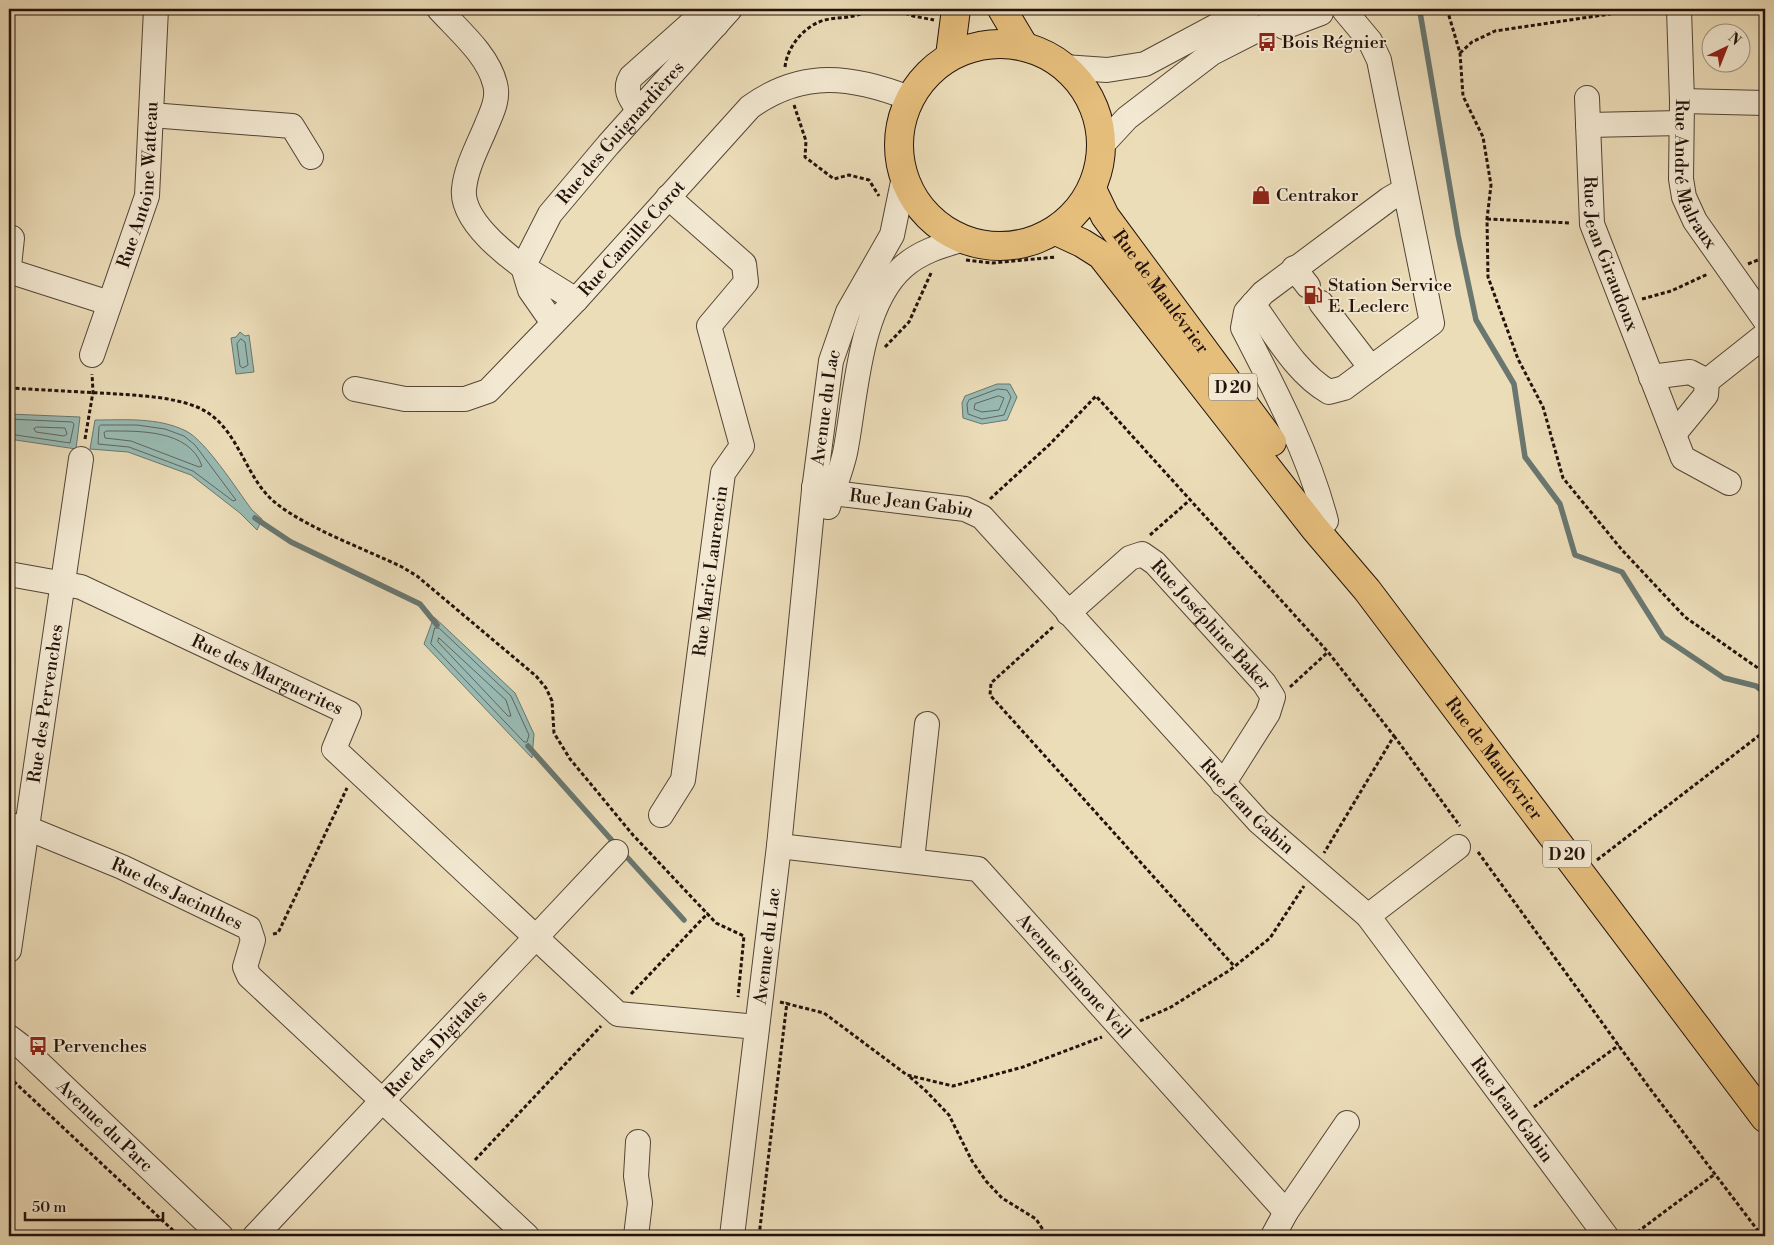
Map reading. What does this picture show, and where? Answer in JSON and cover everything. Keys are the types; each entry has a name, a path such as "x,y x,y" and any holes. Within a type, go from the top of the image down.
{"main road":[{"path":"950,56 956,9"},
{"path":"1002,9 1024,46"},
{"path":"998,44 1024,46 1045,54 1064,67 1084,89 1097,116 1102,145 1099,168 1092,189 1080,209 1056,231 1026,244 993,247 961,240 933,222 911,196 899,164 898,130 909,98 926,74 950,56 973,47 998,44"},
{"name":"Rue de Maulévrier","path":"1092,189 1105,216 1225,377 1326,520 1367,590"},
{"name":"Rue de Maulévrier","path":"1056,231 1082,243 1101,255 1315,528 1367,590 1765,1118"}],"street":[{"name":"Rue Antoine Watteau","path":"92,355 147,196 156,9"},
{"path":"439,9 488,65 496,86 495,107 470,166 464,189 466,209 500,250 576,300"},
{"path":"1064,67 1107,70 1145,64 1248,9"},
{"name":"Rue André Malraux","path":"1679,9 1681,179 1684,198 1695,221 1765,320"},
{"path":"1102,145 1127,118 1212,53 1325,10 1370,41 1378,60 1403,191 1432,323 1344,388 1329,392 1314,384 1300,368 1253,304"},
{"name":"Rue des Guignardières","path":"524,267 534,242 550,214 723,17"},
{"name":"Rue Camille Corot","path":"355,389 405,399 465,398 488,391 576,300 750,106 766,95 788,86 820,80 849,80 879,86 909,98"},
{"name":"Rue Jean Giraudoux","path":"1588,98 1592,224 1683,458 1729,483"},
{"path":"1588,125 1765,103"},
{"path":"151,115 292,126 311,158"},
{"name":"Avenue du Lac","path":"732,1236 779,846 797,653 823,490 832,361 848,312 892,235 904,177"},
{"path":"1326,520 1316,485 1289,418 1243,328 1246,312 1253,304 1308,286 1403,191"},
{"name":"Rue Marie Laurencin","path":"661,815 683,780 723,473 742,446 709,326 746,282 744,264 668,197"},
{"path":"9,266 12,238"},
{"name":"Avenue du Lac","path":"823,490 845,454 857,370 871,322 884,292 902,268 929,250 961,240"},
{"path":"524,267 530,290 553,323"},
{"path":"9,271 109,304"},
{"path":"1308,286 1371,368"},
{"path":"1674,434 1706,395 1707,381 1765,336"},
{"path":"1651,378 1690,372 1707,381"},
{"name":"Rue des Pervenches","path":"9,950 18,826 62,583 81,460"},
{"name":"Rue Jean Gabin","path":"823,490 965,509 982,517 1259,822 1368,916 1606,1236"},
{"name":"Rue Joséphine Baker","path":"1068,613 1130,558 1142,554 1162,570 1264,683 1273,697 1268,713 1223,784"},
{"path":"9,574 62,583"},
{"name":"Rue des Marguerites","path":"62,583 81,588 112,601 349,713 334,749 615,1011"},
{"path":"912,860 927,724"},
{"name":"Rue des Jacinthes","path":"18,826 131,871 249,928 253,940 245,967 249,976 527,1236"},
{"path":"1368,916 1465,841"},
{"name":"Avenue Simone Veil","path":"779,846 978,869 1286,1212"},
{"name":"Rue des Digitales","path":"255,1236 616,852"},
{"path":"615,1011 618,1014 756,1027"},
{"name":"Avenue du Parc","path":"9,1037 21,1046 221,1236"},
{"path":"1273,1236 1286,1212 1347,1123"},
{"path":"636,1236 640,1203 636,1176 638,1142"}],"path":[{"path":"788,86 784,65 795,39 820,21 846,19 869,9"},
{"path":"1447,9 1460,53 1463,96 1483,137 1491,185 1487,219 1488,277 1518,359 1543,407 1563,478 1622,550 1685,617 1765,673"},
{"path":"1460,53 1472,42 1496,31 1601,16 1624,9"},
{"path":"1487,219 1592,224"},
{"path":"1622,305 1671,291 1726,266"},
{"path":"88,422 93,392 92,355"},
{"path":"9,388 156,397 197,407 213,417 229,433 260,485 276,504 300,518 417,576 521,663 546,688 552,701 554,734 570,759 633,835 716,923 744,936 738,998 787,1002 824,1013 907,1075 926,1090 949,1115 972,1161 986,1181 1002,1198 1036,1219 1047,1236"},
{"path":"974,514 1062,432 1096,396 1328,652 1394,736 1465,841 1762,1236"},
{"path":"1142,554 1143,541 1191,499"},
{"path":"1068,613 991,683 990,695 1234,966"},
{"path":"1273,697 1280,696 1328,652"},
{"path":"1581,872 1765,731"},
{"path":"907,1075 953,1086 1023,1067 1121,1030 1171,1007 1234,966 1270,938 1314,870 1394,736"},
{"path":"252,934 262,930 274,934 278,933 356,770"},
{"path":"461,1175 708,913"},
{"path":"758,1236 787,1002"},
{"path":"1518,1119 1619,1045"},
{"path":"9,1077 179,1236"},
{"path":"1632,1236 1715,1174"}],"water":[{"path":"240,332 245,336 249,335 254,372 236,374 231,338 236,337"},
{"path":"997,384 1010,384 1017,397 1007,420 982,424 963,418 962,403 965,396"},
{"path":"9,414 80,417 76,449 9,439"},
{"path":"95,420 153,421 186,431 194,436 212,455 252,510 262,519 257,530 240,513 191,475 128,452 90,449"},
{"path":"434,617 515,693 534,734 532,758 424,644"}],"waterway":[{"path":"1420,12 1458,235 1476,320 1514,384 1525,457 1560,504 1575,555 1622,572 1663,637 1724,678 1756,686 1765,693"},
{"path":"255,518 291,542 420,604 437,625"},
{"path":"528,746 616,845"},
{"path":"626,856 684,920"}],"place":[{"name":"Bois Régnier","path":"1267,42"},
{"name":"Centrakor","path":"1261,195"},
{"name":"Station Service E. Leclerc","path":"1313,295"},
{"name":"Pervenches","path":"38,1046"}]}
